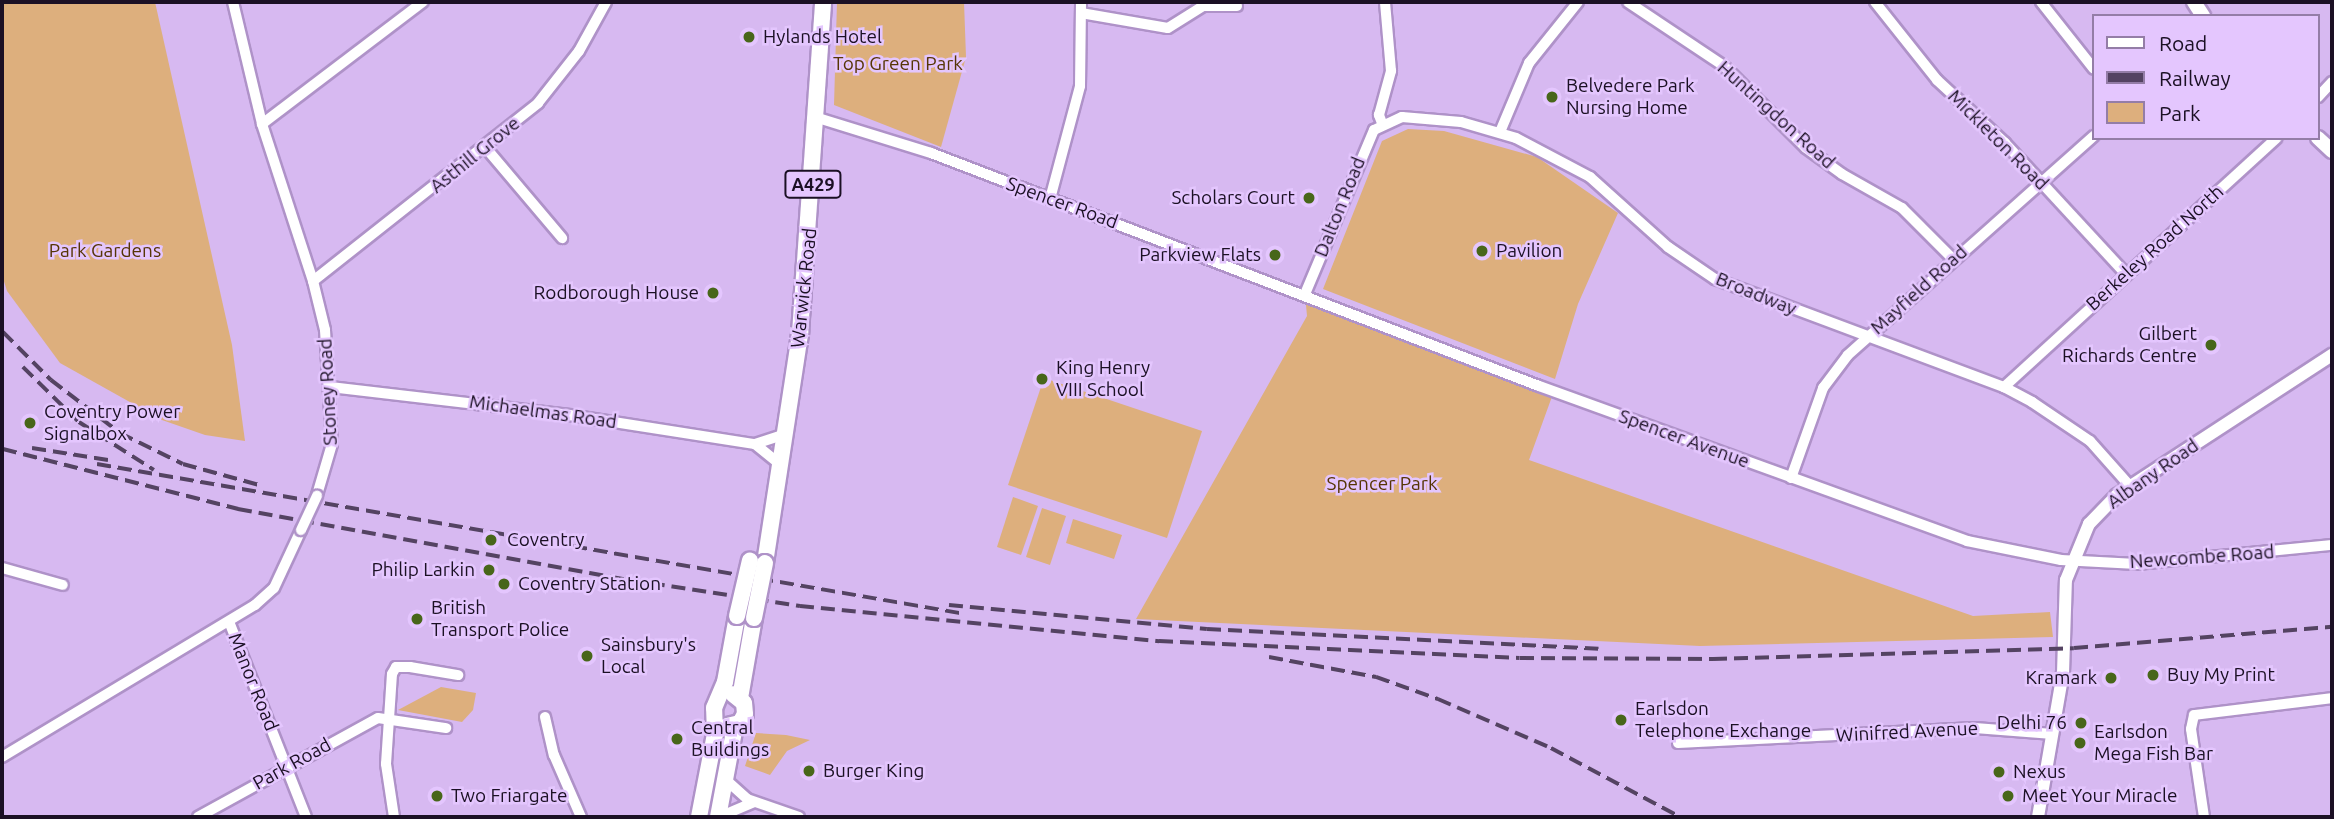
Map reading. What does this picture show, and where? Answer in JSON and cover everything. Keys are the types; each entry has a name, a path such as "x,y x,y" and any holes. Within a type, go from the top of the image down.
{"main road":[{"name":"Warwick Road","path":"699,817 715,716 737,616 768,530 782,466 801,324 818,118 823,2"},
{"name":"Warwick Road","path":"719,817 735,726 746,714 740,698 754,618 758,562"},
{"path":"720,697 740,698"},
{"path":"715,716 725,726 735,726"}],"street":[{"name":"Stoney Road","path":"2,757 230,624 274,588 330,462 331,387 313,281 262,124 233,2"},
{"path":"262,124 422,2"},
{"name":"Asthill Grove","path":"313,281 486,148 560,78 606,2"},
{"path":"1382,124 1379,115 1391,74 1385,2"},
{"path":"1500,132 1530,63 1578,2"},
{"name":"Huntingdon Road","path":"1628,2 1724,66 1807,148 1842,174 1902,208 1953,259"},
{"name":"Mickleton Road","path":"1875,2 1937,80 2041,182 2126,274"},
{"path":"2041,2 2092,66"},
{"path":"1050,199 1074,119 1081,7 1168,28 1203,6 1237,6"},
{"path":"2320,95 2332,82"},
{"name":"Broadway","path":"1382,124 1415,117 1500,132 1590,177 1668,247 1715,279 2004,387 2077,430 2130,486"},
{"name":"Spencer Road","path":"818,118 931,153 1305,294"},
{"name":"Dalton Road","path":"1305,294 1369,137 1382,124"},
{"name":"Mayfield Road","path":"1791,478 1823,388 1866,337 2092,138"},
{"name":"Berkeley Road North","path":"2004,387 2275,140"},
{"path":"486,148 562,238"},
{"name":"Spencer Avenue","path":"1305,294 1791,478 1967,541 2071,560"},
{"name":"Albany Road","path":"2038,817 2064,659 2063,596 2071,560 2089,524 2130,486 2332,355"},
{"name":"Michaelmas Road","path":"331,387 569,415 755,444 786,433"},
{"path":"755,444 782,466"},
{"name":"Newcombe Road","path":"2071,560 2137,564 2332,545"},
{"path":"2,568 63,585"},
{"name":"Manor Road","path":"230,624 306,817"},
{"path":"394,817 386,764 387,717 396,667 458,675"},
{"path":"2204,817 2191,729 2194,715 2332,698"},
{"path":"387,717 446,728"},
{"name":"Park Road","path":"198,817 359,725 387,717"},
{"path":"545,717 554,755 581,817"},
{"name":"Winifred Avenue","path":"1678,743 1975,728 2053,734"},
{"path":"725,779 738,794 799,817"},
{"path":"719,817 755,802"}],"green space":[{"name":"Park Gardens","path":"2,2 155,2 232,345 245,441 205,435 162,420 60,363 7,291 2,275"},
{"name":"Top Green Park","path":"837,2 964,2 966,57 941,147 834,105"},
{"path":"1408,129 1444,131 1537,157 1618,213 1578,304 1555,379 1323,289 1382,141"},
{"name":"Spencer Park","path":"1305,294 1554,391 1529,460 1973,616 2050,612 2053,637 1700,646 1136,619 1307,316"},
{"path":"1044,378 1202,431 1167,538 1008,485"},
{"path":"1013,497 1038,506 1021,555 997,547"},
{"path":"1042,508 1066,516 1050,565 1026,557"},
{"path":"1073,519 1122,535 1114,559 1066,543"},
{"path":"441,687 476,693 473,710 462,722 398,710"},
{"path":"756,733 810,740 787,751 770,775 745,766"}],"railway":[{"path":"3,332 51,380 120,433 183,464 259,485"},
{"path":"23,367 79,422 154,470"},
{"path":"32,448 108,460"},
{"path":"3,449 238,509 630,580 800,606 1159,641 1520,658 1713,659 2074,648 2332,627"},
{"path":"97,464 960,613"},
{"path":"949,605 1207,629 1598,649"},
{"path":"1269,657 1376,677 1438,699 1551,748 1680,817"}],"place":[{"name":"Hylands Hotel","path":"749,37"},
{"name":"Belvedere Park Nursing Home","path":"1552,97"},
{"name":"Scholars Court","path":"1309,198"},
{"name":"Pavilion","path":"1482,251"},
{"name":"Parkview Flats","path":"1275,255"},
{"name":"Rodborough House","path":"713,293"},
{"name":"Gilbert Richards Centre","path":"2211,345"},
{"name":"King Henry VIII School","path":"1042,379"},
{"name":"Coventry Power Signalbox","path":"30,423"},
{"name":"Coventry","path":"491,540"},
{"name":"Philip Larkin","path":"489,570"},
{"name":"Coventry Station","path":"504,584"},
{"name":"British Transport Police","path":"417,619"},
{"name":"Sainsbury's Local","path":"587,656"},
{"name":"Buy My Print","path":"2153,675"},
{"name":"Kramark","path":"2111,678"},
{"name":"Earlsdon Telephone Exchange","path":"1621,720"},
{"name":"Delhi 76","path":"2081,723"},
{"name":"Central Buildings","path":"677,739"},
{"name":"Earlsdon Mega Fish Bar","path":"2080,743"},
{"name":"Burger King","path":"809,771"},
{"name":"Nexus","path":"1999,772"},
{"name":"Two Friargate","path":"437,796"},
{"name":"Meet Your Miracle","path":"2008,796"}]}
